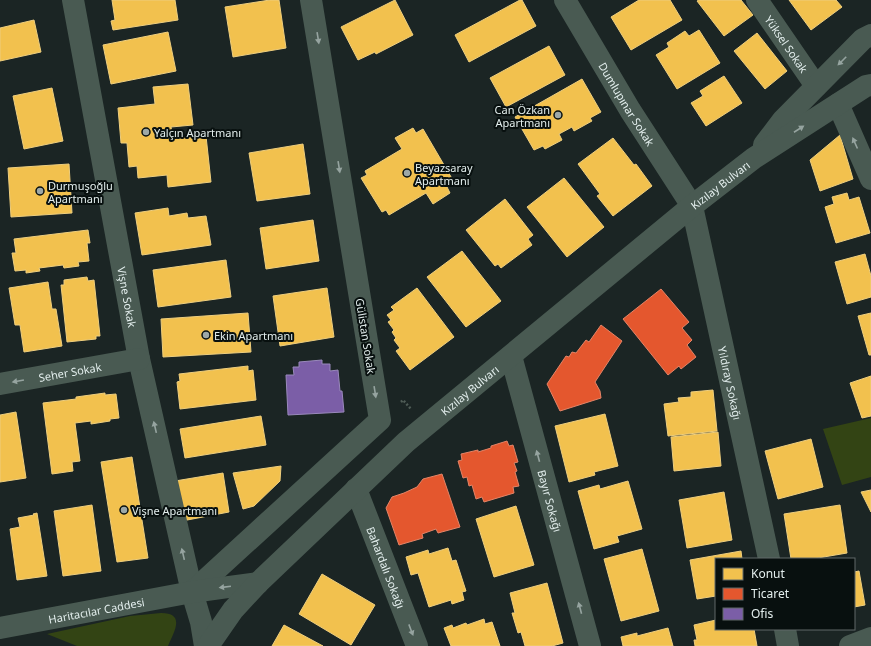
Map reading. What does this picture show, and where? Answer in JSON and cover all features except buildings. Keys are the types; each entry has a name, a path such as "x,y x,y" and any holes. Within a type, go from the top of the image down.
{"street":[{"name":"Vişne Sokak","path":"73,0 139,359 192,592 206,646"},
{"name":"Gülistan Sokak","path":"192,592 380,420 311,0"},
{"name":"Dumlupınar Sokak","path":"565,0 630,110 692,206"},
{"name":"Yüksel Sokak","path":"757,0 816,86"},
{"name":"Kızılay Bulvarı","path":"754,158 783,120 863,40 871,34"},
{"name":"Kızılay Bulvarı","path":"206,646 233,610 258,583 406,442 692,206 754,158 866,86 871,85"},
{"path":"838,104 871,179"},
{"name":"Yıldıray Sokağı","path":"692,206 769,558"},
{"name":"Bayır Sokağı","path":"511,356 590,646"},
{"name":"Seher Sokak","path":"0,384 139,359"},
{"name":"Bahardalı Sokağı","path":"356,489 417,646"},
{"name":"Haritacılar Caddesi","path":"0,628 192,592 258,583"},
{"path":"192,592 233,610"},
{"path":"784,630 788,646"},
{"path":"850,646 871,638"}],"green space":[{"path":"871,418 871,477 842,485 823,429"},
{"path":"161,613 169,614 176,620 175,629 168,646 77,646 47,634 130,616"}],"place":[{"name":"Can Özkan Apartmanı","path":"558,115"},
{"name":"Yalçın Apartmanı","path":"146,132"},
{"name":"Beyazsaray Apartmanı","path":"407,173"},
{"name":"Durmuşoğlu Apartmanı","path":"40,191"},
{"name":"Ekin Apartmanı","path":"206,335"},
{"name":"Vişne Apartmanı","path":"124,510"}]}
